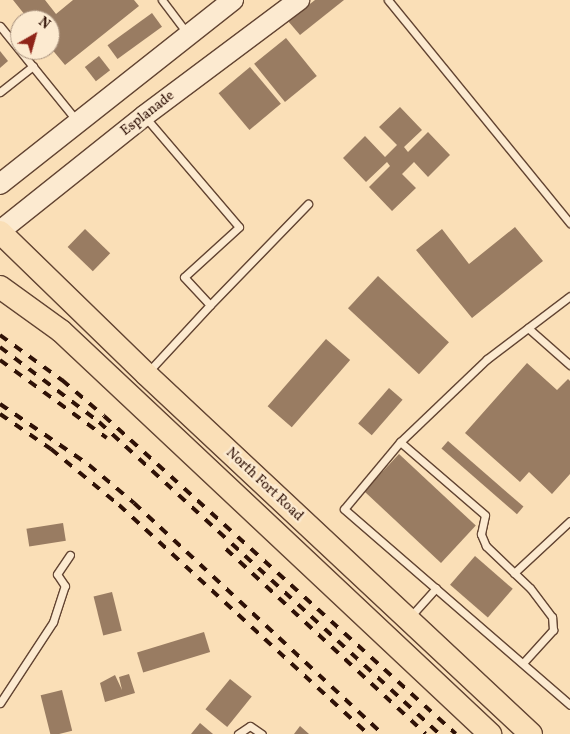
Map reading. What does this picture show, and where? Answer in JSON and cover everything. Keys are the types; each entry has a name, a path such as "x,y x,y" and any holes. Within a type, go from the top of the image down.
{"main road":[{"path":"7,178 233,0"},
{"name":"Esplanade","path":"0,232 144,116 299,0"},
{"name":"North Fort Road","path":"0,232 146,374 531,734"},
{"name":"North Fort Road","path":"0,287 61,331 490,734"}],"lane":[{"path":"162,0 189,35"},
{"path":"388,0 570,223"},
{"path":"0,26 78,123"},
{"path":"0,92 33,66"},
{"path":"144,116 239,227 184,277 210,305"},
{"path":"146,374 308,204"},
{"path":"570,296 488,359 400,442 344,509 570,705"},
{"path":"528,328 570,365"},
{"path":"400,442 486,515 481,534 486,546 514,573 552,617 553,630 523,663"},
{"path":"514,573 570,521"},
{"path":"0,703 53,622 65,586 57,574 70,554"},
{"path":"408,619 436,588"},
{"path":"238,734 250,726 262,734"}],"building":[{"path":"13,0 45,0 53,10 21,10"},
{"path":"73,0 134,0 139,6 65,65 60,59 60,11"},
{"path":"315,0 344,0 300,35 288,21"},
{"path":"152,13 162,27 117,59 108,45"},
{"path":"286,38 317,76 285,102 254,64"},
{"path":"0,51 8,61 0,68"},
{"path":"99,56 110,70 96,81 85,67"},
{"path":"250,67 281,104 249,130 219,93"},
{"path":"400,107 422,130 404,147 408,152 428,132 450,155 428,177 414,162 402,174 416,188 392,211 369,187 390,166 387,162 366,182 343,158 365,136 385,157 397,145 379,127"},
{"path":"515,227 543,261 472,318 416,250 442,229 469,264"},
{"path":"85,229 110,253 93,271 68,247"},
{"path":"378,276 449,342 419,374 348,308"},
{"path":"326,339 350,360 292,427 268,406"},
{"path":"527,363 557,390 568,379 570,381 570,474 552,494 529,472 520,482 465,433"},
{"path":"389,388 403,400 372,435 358,423"},
{"path":"448,441 523,507 517,514 441,449"},
{"path":"399,454 476,526 441,563 364,491"},
{"path":"63,523 66,541 29,547 26,529"},
{"path":"475,556 513,589 488,617 450,585"},
{"path":"112,592 122,631 103,635 94,597"},
{"path":"204,632 210,652 143,673 137,652"},
{"path":"129,674 135,693 105,702 100,683 115,675 122,690 119,677"},
{"path":"230,679 252,697 227,727 205,709"},
{"path":"62,690 72,731 50,734 41,695"},
{"path":"200,723 213,734 191,734"},
{"path":"300,726 309,734 294,734"}],"railway":[{"path":"0,335 62,380 104,416 456,734"},
{"path":"0,347 99,422 440,734"},
{"path":"0,360 107,438"},
{"path":"0,404 89,465 134,503 383,734"},
{"path":"0,414 51,449 119,505 368,734"},
{"path":"226,549 426,734"}]}
